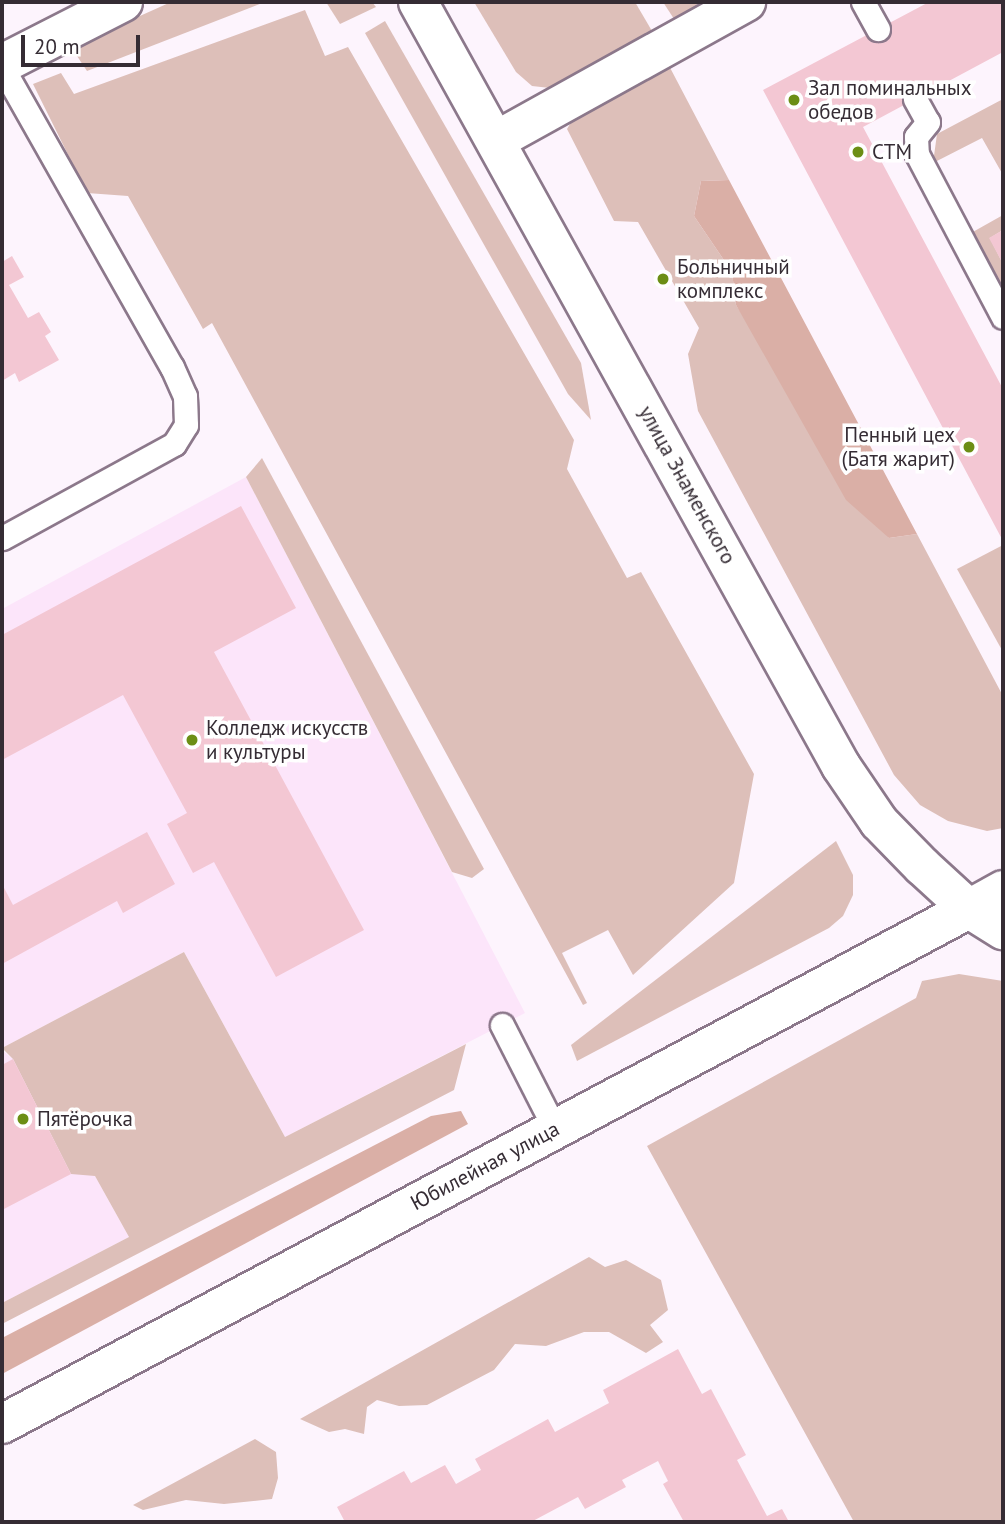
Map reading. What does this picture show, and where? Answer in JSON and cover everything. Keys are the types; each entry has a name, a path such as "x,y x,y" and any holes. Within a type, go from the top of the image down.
{"main road":[{"name":"улица Знаменского","path":"418,2 497,140 841,766 879,822 969,909 1003,930"},
{"path":"497,140 746,2"},
{"path":"2,65 109,5"},
{"name":"Юбилейная улица","path":"2,1424 1003,890"}],"lane":[{"path":"863,2 878,29"},
{"path":"2,65 172,367 185,396 186,425 174,444 2,538"},
{"path":"915,99 928,122 916,137 917,154 1003,317"},
{"path":"502,1025 555,1129"}],"shaded area":[{"path":"171,2 265,2 87,71 71,47"},
{"path":"326,2 372,2 376,7 340,24"},
{"path":"474,2 635,2 652,31 550,88 532,86 516,72"},
{"path":"663,2 695,2 698,6 674,19"},
{"path":"305,10 325,56 348,47 574,440 567,469 627,578 641,572 754,774 734,883 633,975 608,930 562,953 587,1003 583,1005 212,323 203,329 128,196 87,193 33,84 61,73 74,94"},
{"path":"385,21 581,363 591,420 568,394 365,33"},
{"path":"666,60 729,180 701,181 694,216 732,272 736,305 889,538 917,534 1003,696 1003,828 987,831 948,821 920,805 894,775 698,411 688,354 699,328 638,222 614,221 567,129 576,114"},
{"path":"1003,99 1003,175 982,138 933,163 937,134"},
{"path":"729,180 917,534 889,538 846,500 736,305 732,272 694,216 701,181"},
{"path":"1003,215 1003,230 990,238 1003,264 1003,294 971,233"},
{"path":"262,458 484,869 472,878 452,872 246,477"},
{"name":"Колледж искусств и культуры","path":"246,477 525,1013 285,1137 184,952 2,1048 2,609"},
{"path":"1003,545 1003,652 957,569"},
{"path":"836,841 853,875 853,895 843,916 829,928 577,1061 571,1045"},
{"path":"184,952 285,1137 466,1044 454,1090 2,1324 2,1303 129,1237 95,1176 71,1174 13,1059 2,1048"},
{"path":"959,974 1003,981 1003,1522 854,1522 647,1146 916,998 922,981"},
{"path":"2,1050 13,1059 95,1176 129,1237 2,1303"},
{"path":"461,1111 468,1124 2,1374 2,1338 431,1116"},
{"path":"589,1257 605,1267 626,1260 661,1280 668,1310 650,1325 663,1342 646,1353 609,1332 584,1332 546,1346 515,1344 494,1370 427,1405 399,1406 377,1400 367,1407 364,1434 345,1429 329,1432 300,1419"},
{"path":"255,1439 276,1452 278,1478 272,1499 224,1504 186,1500 143,1510 133,1505"}],"building":[{"path":"929,2 1003,2 1003,52 863,127 1003,389 1003,541 763,90"},
{"path":"1003,230 1003,264 989,238"},
{"path":"12,256 24,277 9,285 28,318 39,312 51,332 45,336 59,360 19,382 15,373 2,381 2,262"},
{"path":"241,506 296,608 214,652 364,930 276,977 214,862 193,873 167,824 187,813 123,695 2,760 2,635"},
{"path":"147,832 175,884 123,913 117,901 2,964 2,884 13,905"},
{"name":"Пятёрочка","path":"13,1059 71,1174 2,1210 2,1065"},
{"path":"678,1349 702,1394 711,1389 746,1455 737,1460 767,1516 782,1509 789,1522 684,1522 663,1484 668,1481 658,1461 622,1480 626,1487 585,1509 578,1497 531,1522 345,1522 337,1507 404,1471 411,1483 445,1465 456,1484 481,1470 475,1459 548,1419 555,1432 609,1403 603,1390"}],"place":[{"name":"Зал поминальных обедов","path":"794,100"},
{"name":"СТМ","path":"858,152"},
{"name":"Больничный комплекс","path":"663,279"},
{"name":"Пенный цех (Батя жарит)","path":"969,447"},
{"name":"Колледж искусств и культуры","path":"192,740"},
{"name":"Пятёрочка","path":"23,1119"}]}
